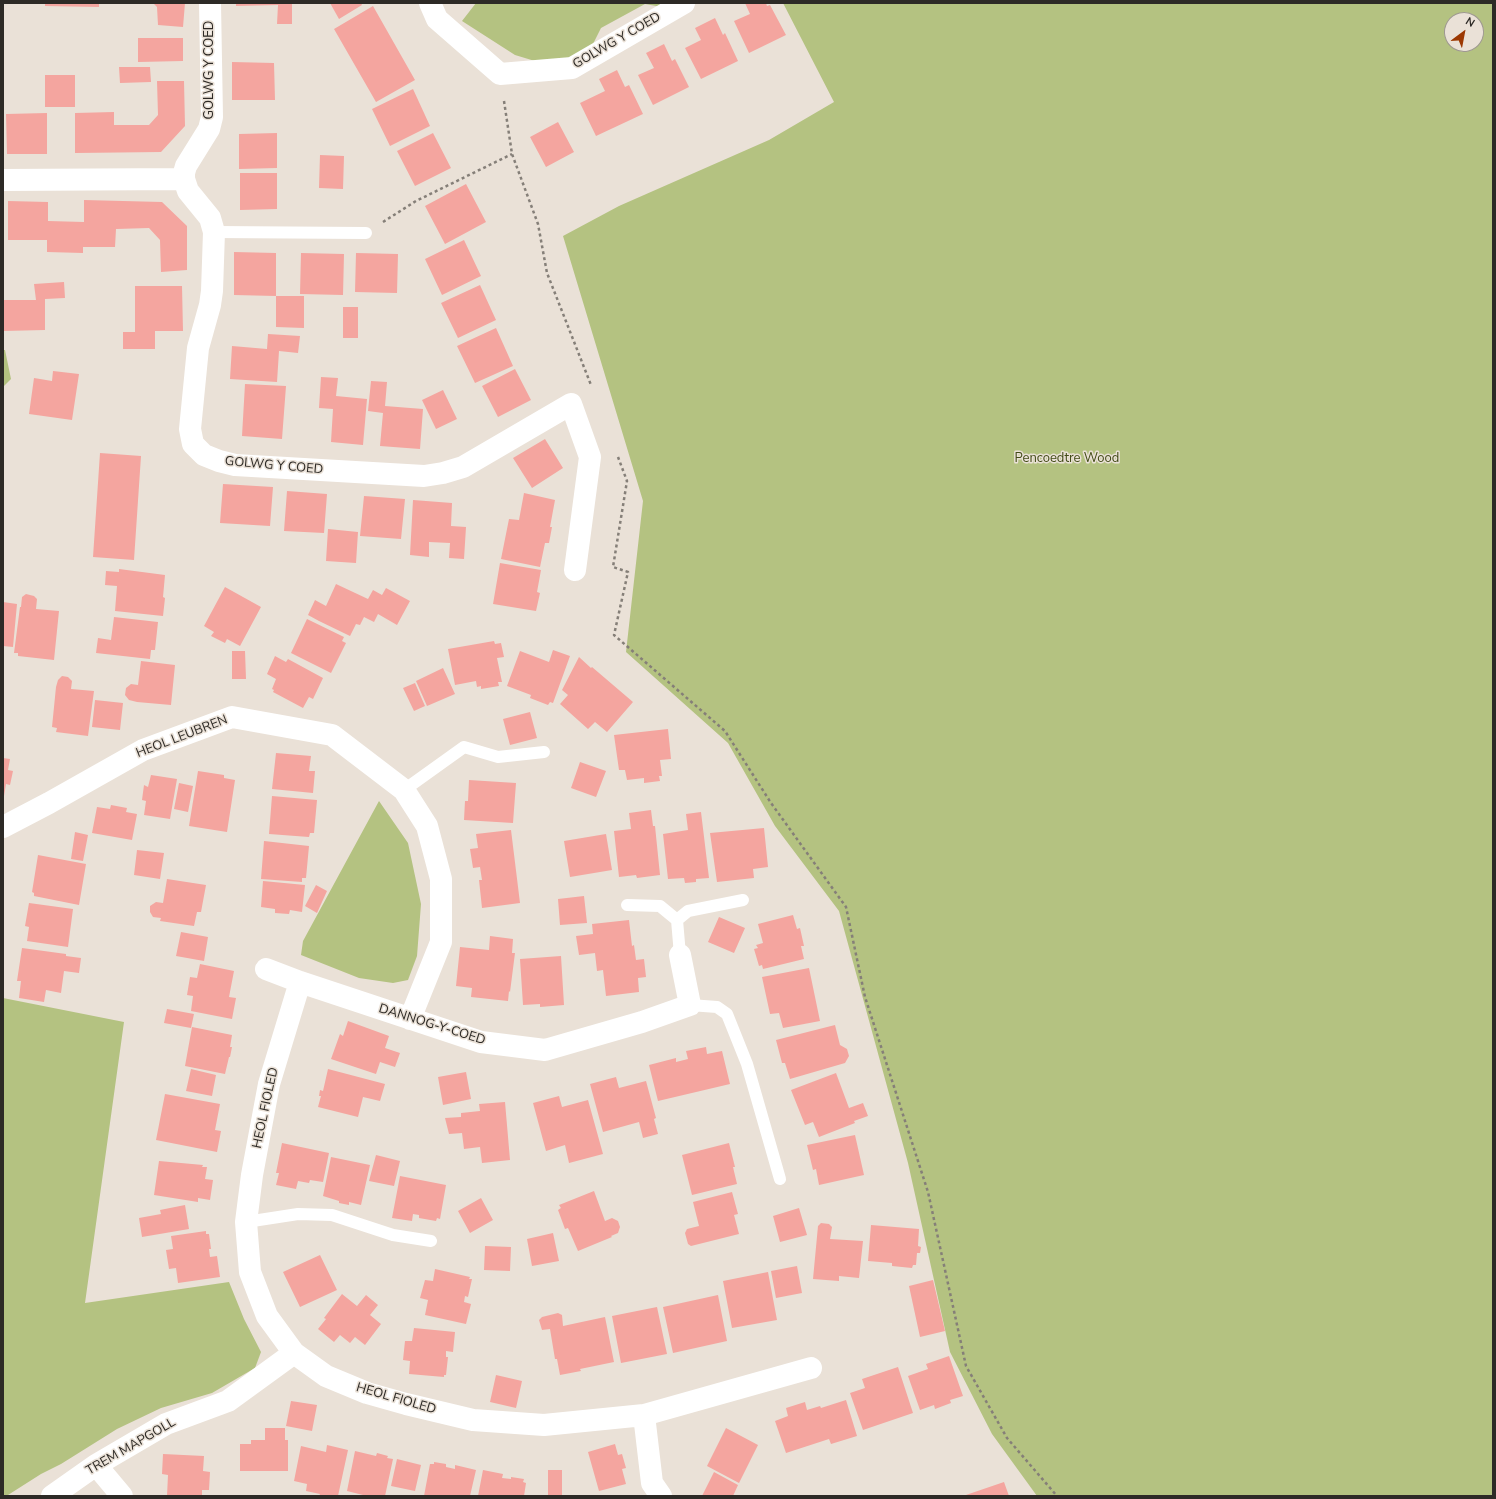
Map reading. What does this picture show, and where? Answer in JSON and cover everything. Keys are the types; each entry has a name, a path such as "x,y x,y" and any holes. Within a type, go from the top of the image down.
{"street":[{"name":"GOLWG Y COED","path":"210,3 212,117 209,129 186,166 184,179 188,191 210,218 214,232 212,291 198,355 190,429 193,444 204,455 235,465 424,476 443,473 463,467 571,404 590,457 575,570"},
{"path":"430,3 437,19 500,74"},
{"name":"GOLWG Y COED","path":"500,74 572,68 684,3"},
{"path":"3,180 184,179"},
{"name":"HEOL LEUBREN","path":"3,827 143,750 232,717 332,735 404,790 427,826 441,880 441,942 410,1019"},
{"path":"680,955 690,1005"},
{"name":"DANNOG-Y-COED","path":"266,969 300,982 481,1042 545,1050 642,1022 690,1005"},
{"name":"HEOL FIOLED","path":"300,982 269,1084 252,1175 246,1222 250,1272 267,1316 294,1353 326,1376 367,1393 473,1420 544,1425 644,1415 811,1368"},
{"name":"TREM MAPGOLL","path":"52,1496 96,1465 166,1424 228,1400 294,1353"},
{"path":"644,1415 652,1483 661,1496"},
{"path":"96,1465 122,1496"}],"lane":[{"path":"214,232 366,233"},
{"path":"404,790 464,747 498,757 544,752"},
{"path":"678,920 688,911 743,900"},
{"path":"627,905 660,906 678,920 680,955"},
{"path":"690,1005 717,1007 727,1014 747,1064 780,1179"},
{"path":"246,1222 298,1214 332,1215 393,1235 431,1241"}],"path":[{"path":"500,74 512,154 538,224 548,273 594,392"},
{"path":"366,233 416,201 512,154"},
{"path":"616,452 627,481 613,567 628,572 614,635 726,731 771,804 846,907 865,997 928,1192 966,1366 1007,1438 1056,1496"}],"green space":[{"path":"476,3 668,3 662,7 645,4 601,28 590,50 548,65 515,55 462,21"},
{"name":"Pencoedtre Wood","path":"783,3 1493,3 1493,1496 1037,1496 992,1434 950,1352 908,1163 839,911 775,826 728,743 626,652 643,501 563,236 619,206 769,140 834,102"},
{"path":"3,350 5,350 11,379 3,387"},
{"path":"379,801 408,843 421,904 417,956 408,980 393,983 359,978 301,955 303,941"},
{"path":"3,998 124,1022 85,1303 229,1282 244,1319 261,1352 255,1368 212,1393 161,1408 117,1429 61,1464 41,1474 8,1495 3,1496"}],"building":[{"path":"45,3 99,3 99,7 45,6"},
{"path":"153,3 185,3 183,27 158,25 157,7"},
{"path":"236,3 292,3 292,24 277,24 278,5 236,6"},
{"path":"330,3 361,3 362,5 339,19"},
{"path":"745,3 766,3 767,6 770,5 786,35 749,53 734,21 750,14"},
{"path":"373,6 415,80 376,102 334,29"},
{"path":"715,18 723,35 725,33 738,61 701,79 685,48 701,40 695,28"},
{"path":"138,38 183,38 183,61 138,62"},
{"path":"664,44 672,61 675,59 689,87 653,105 638,75 654,68 646,53"},
{"path":"232,62 274,63 275,100 232,100"},
{"path":"119,67 150,67 151,82 120,83"},
{"path":"617,70 625,87 629,85 643,114 596,136 580,103 605,91 599,79"},
{"path":"45,75 75,75 75,107 45,107"},
{"path":"157,81 184,81 185,126 161,152 75,153 75,113 114,112 114,125 149,125 158,115"},
{"path":"413,89 430,126 390,146 372,109"},
{"path":"47,113 47,154 7,154 6,114"},
{"path":"558,122 574,152 546,167 530,137"},
{"path":"277,133 277,168 239,169 239,134"},
{"path":"433,133 451,168 415,186 397,151"},
{"path":"320,155 344,156 343,189 319,188"},
{"path":"240,173 277,173 277,209 240,210"},
{"path":"466,184 486,222 445,244 425,206"},
{"path":"84,200 162,202 187,226 187,270 161,272 160,240 149,228 116,229 115,247 83,247 83,253 47,252 47,240 8,240 8,201 48,202 48,221 84,222"},
{"path":"464,240 481,276 442,295 425,259"},
{"path":"234,252 276,253 276,296 234,295"},
{"path":"301,253 344,254 343,295 300,294"},
{"path":"356,253 398,254 397,293 355,292"},
{"path":"64,282 65,298 45,299 45,330 3,331 3,300 36,300 34,284"},
{"path":"480,285 496,320 458,338 441,303"},
{"path":"135,286 182,286 183,331 155,331 155,349 123,349 123,332 135,332"},
{"path":"276,296 304,296 304,328 276,327"},
{"path":"343,307 358,307 358,338 343,338"},
{"path":"496,328 513,366 475,383 457,346"},
{"path":"268,334 300,336 298,353 279,351 277,382 230,379 232,346 267,349"},
{"path":"515,369 531,400 498,417 482,386"},
{"path":"53,371 79,374 72,420 29,414 34,378 52,381"},
{"path":"321,377 338,378 336,396 367,399 363,445 331,442 333,409 319,408"},
{"path":"371,381 387,382 385,406 423,409 420,449 380,446 383,413 368,411"},
{"path":"245,384 286,386 282,439 242,436"},
{"path":"443,390 457,419 436,429 422,400"},
{"path":"545,439 563,468 532,488 513,458"},
{"path":"100,453 141,456 134,560 93,557"},
{"path":"223,484 273,487 270,526 220,523"},
{"path":"287,491 327,494 324,533 284,531"},
{"path":"524,493 555,500 550,527 552,527 549,543 545,543 540,567 501,559 509,519 519,520"},
{"path":"364,496 405,499 401,539 360,536"},
{"path":"413,500 452,503 451,526 466,527 464,559 449,558 450,543 429,542 429,557 410,555"},
{"path":"328,529 358,532 356,563 326,561"},
{"path":"500,563 541,570 537,592 540,593 536,611 493,604"},
{"path":"119,569 165,575 163,616 115,611 117,586 105,585 106,571 119,572"},
{"path":"336,584 368,599 373,590 382,595 386,588 410,601 397,625 378,614 374,622 364,617 360,625 356,624 350,636 308,615 315,600 326,606"},
{"path":"225,587 261,607 240,646 227,639 225,643 211,636 214,632 204,626"},
{"path":"26,594 34,596 37,599 36,609 59,611 54,660 18,656 18,653 14,653 22,597"},
{"path":"3,602 17,604 13,647 3,646"},
{"path":"114,617 158,622 155,650 151,650 150,659 96,653 98,638 111,640"},
{"path":"307,619 344,637 342,641 346,643 331,673 291,653"},
{"path":"494,641 495,644 501,643 504,657 497,658 502,682 498,682 499,686 481,689 481,686 477,687 476,681 455,685 448,649"},
{"path":"553,650 570,656 553,703 550,702 548,705 530,698 531,695 507,686 520,651 549,662"},
{"path":"232,651 245,651 246,679 232,679"},
{"path":"275,656 286,662 288,659 323,678 313,699 309,697 303,708 273,692 274,690 272,689 276,679 267,674"},
{"path":"579,657 633,702 607,732 595,722 588,729 560,704 568,695 562,690"},
{"path":"141,661 175,665 171,705 137,702 129,700 125,695 126,688 131,684 138,685"},
{"path":"443,668 455,694 427,706 416,681"},
{"path":"62,676 68,677 72,681 71,689 94,691 88,736 56,732 57,728 52,727 56,687 58,680"},
{"path":"415,683 425,706 414,711 403,688"},
{"path":"95,700 123,703 120,730 92,727"},
{"path":"530,712 537,738 510,745 503,719"},
{"path":"668,729 671,759 660,760 662,776 659,776 660,781 644,783 644,778 627,780 625,770 619,770 614,735"},
{"path":"276,753 311,756 309,771 315,771 313,793 272,789"},
{"path":"3,758 10,759 8,770 13,771 10,785 6,784 4,796"},
{"path":"580,762 606,771 596,797 571,788"},
{"path":"198,771 224,775 224,778 235,780 227,832 189,826"},
{"path":"151,775 177,779 170,819 144,815 146,801 142,800 144,785 148,787"},
{"path":"469,780 516,783 513,823 464,820 465,801 468,801"},
{"path":"179,783 193,786 188,812 174,809"},
{"path":"272,796 317,800 314,833 310,833 309,837 269,834"},
{"path":"111,805 127,808 126,812 137,814 132,840 92,833 97,807 110,809"},
{"path":"651,810 653,826 655,826 660,875 637,878 636,875 619,877 614,831 631,829 629,813"},
{"path":"701,812 709,878 696,879 696,882 685,883 684,878 668,879 663,834 688,830 686,814"},
{"path":"764,828 768,867 753,869 754,878 717,882 710,833"},
{"path":"511,830 520,903 482,908 479,880 482,880 480,867 473,868 470,849 478,848 476,834"},
{"path":"75,832 88,835 83,861 71,859"},
{"path":"606,834 612,870 570,877 564,841"},
{"path":"264,841 309,846 306,878 302,878 302,882 261,879"},
{"path":"137,850 164,853 160,879 134,875"},
{"path":"38,855 86,864 79,905 34,896 34,893 32,892"},
{"path":"167,879 206,885 201,912 197,912 194,926 160,921 161,918 153,917 150,912 150,906 156,902 163,903"},
{"path":"263,881 305,885 302,912 290,910 289,914 275,913 275,909 261,907"},
{"path":"316,885 327,891 317,913 305,906"},
{"path":"584,896 587,923 560,925 558,899"},
{"path":"29,903 73,909 68,947 27,941 29,927 25,926"},
{"path":"793,915 797,929 800,928 804,946 801,946 804,959 763,969 762,965 759,966 754,949 758,948 756,945 763,943 758,924"},
{"path":"719,917 745,928 734,953 708,942"},
{"path":"629,920 632,946 634,945 636,960 644,959 646,977 638,978 639,992 606,996 603,970 597,971 595,953 579,955 576,936 593,934 592,924"},
{"path":"181,932 208,937 204,961 176,956"},
{"path":"490,936 513,939 512,953 515,953 508,1001 471,997 472,988 456,986 460,947 489,950"},
{"path":"22,948 66,954 66,956 81,958 79,973 64,971 61,993 46,990 44,1002 19,998 21,981 17,981"},
{"path":"561,956 564,1005 540,1007 540,1004 523,1005 520,959"},
{"path":"200,964 234,971 229,997 236,998 232,1019 191,1011 193,996 187,995 190,977 197,978"},
{"path":"809,968 820,1021 783,1028 779,1013 770,1014 762,977"},
{"path":"167,1009 194,1014 191,1028 164,1023"},
{"path":"348,1021 389,1036 385,1048 400,1053 395,1067 380,1062 376,1074 331,1059 340,1034 343,1036"},
{"path":"835,1025 840,1045 847,1049 849,1056 845,1063 790,1079 785,1063 782,1063 776,1040"},
{"path":"192,1027 232,1035 230,1047 232,1047 225,1074 185,1066"},
{"path":"706,1047 707,1054 722,1051 730,1084 658,1101 649,1065 676,1058 676,1062 688,1059 686,1051"},
{"path":"191,1069 216,1075 212,1096 186,1091"},
{"path":"328,1069 385,1084 380,1101 363,1097 358,1117 318,1107 321,1096 319,1096 320,1090 323,1091"},
{"path":"466,1072 471,1099 443,1105 438,1077"},
{"path":"836,1073 849,1108 863,1103 868,1116 854,1121 855,1123 819,1137 813,1122 805,1125 791,1090"},
{"path":"616,1077 619,1088 646,1081 656,1118 654,1119 658,1134 643,1138 639,1122 603,1132 590,1084"},
{"path":"165,1094 220,1104 215,1130 221,1131 217,1152 156,1140"},
{"path":"559,1096 562,1107 588,1100 603,1154 569,1163 565,1145 546,1151 533,1103"},
{"path":"505,1102 510,1160 482,1163 480,1147 464,1149 462,1133 449,1134 445,1118 461,1117 461,1113 480,1111 479,1104"},
{"path":"855,1135 864,1175 819,1185 816,1169 813,1170 807,1145"},
{"path":"282,1143 329,1153 323,1182 310,1180 309,1183 298,1181 296,1189 276,1185 279,1173 276,1173"},
{"path":"729,1143 735,1167 733,1167 737,1184 692,1195 682,1155"},
{"path":"376,1155 400,1161 394,1186 369,1181"},
{"path":"331,1157 370,1165 361,1205 349,1202 349,1205 339,1203 339,1201 323,1196"},
{"path":"159,1161 203,1165 202,1167 207,1167 205,1179 213,1180 210,1200 198,1198 198,1202 154,1195"},
{"path":"400,1176 446,1185 440,1219 437,1218 436,1221 419,1218 419,1215 413,1214 412,1221 392,1218"},
{"path":"594,1191 605,1221 612,1218 618,1221 620,1227 618,1233 611,1236 612,1237 578,1251 568,1228 565,1229 558,1210 561,1208 559,1205"},
{"path":"732,1192 738,1214 734,1215 739,1234 691,1246 688,1244 685,1233 687,1229 699,1226 693,1202"},
{"path":"481,1198 493,1220 470,1233 458,1211"},
{"path":"185,1205 189,1229 142,1237 139,1218 161,1214 160,1210"},
{"path":"799,1208 807,1235 780,1242 773,1216"},
{"path":"821,1223 829,1224 832,1227 830,1239 863,1241 859,1278 839,1276 839,1281 813,1279 818,1226"},
{"path":"871,1225 919,1229 918,1246 921,1247 920,1253 917,1253 916,1265 913,1265 912,1268 892,1266 892,1263 868,1261"},
{"path":"206,1231 206,1234 209,1234 211,1249 209,1249 210,1257 217,1256 220,1277 178,1283 176,1268 169,1269 166,1250 173,1249 171,1236"},
{"path":"553,1233 559,1261 532,1266 527,1239"},
{"path":"485,1246 511,1247 510,1271 484,1270"},
{"path":"320,1255 337,1290 300,1307 283,1272"},
{"path":"797,1266 802,1293 776,1298 771,1271"},
{"path":"435,1269 470,1277 469,1279 472,1279 468,1297 465,1296 464,1302 471,1304 466,1324 425,1315 428,1300 420,1298 425,1280 433,1281"},
{"path":"768,1272 777,1320 732,1328 723,1281"},
{"path":"933,1280 945,1331 920,1337 909,1286"},
{"path":"342,1294 357,1306 366,1295 378,1305 370,1315 381,1324 365,1345 355,1337 350,1343 340,1335 334,1342 318,1329 326,1319 324,1318"},
{"path":"718,1295 727,1341 673,1353 663,1307"},
{"path":"657,1307 667,1354 621,1363 612,1316"},
{"path":"558,1313 562,1315 563,1326 605,1317 614,1362 560,1375 557,1359 555,1359 550,1329 542,1330 539,1320 542,1317"},
{"path":"414,1328 455,1332 453,1352 446,1351 446,1357 448,1357 446,1375 444,1375 444,1377 409,1374 410,1361 403,1360 405,1341 412,1341"},
{"path":"949,1356 963,1396 950,1400 951,1403 935,1409 934,1405 920,1410 908,1376 928,1369 926,1364"},
{"path":"898,1367 913,1413 863,1430 850,1393 865,1388 862,1379"},
{"path":"496,1375 522,1381 516,1408 490,1402"},
{"path":"846,1400 857,1436 831,1444 829,1439 786,1453 775,1421 788,1416 786,1408 805,1402 807,1410 820,1406 821,1408"},
{"path":"291,1401 317,1405 312,1431 286,1426"},
{"path":"265,1428 285,1428 285,1440 288,1440 288,1471 240,1471 240,1444 251,1444 251,1440 265,1440"},
{"path":"726,1428 758,1445 739,1483 707,1466"},
{"path":"615,1444 618,1455 622,1454 626,1468 622,1469 626,1484 599,1491 588,1452"},
{"path":"327,1445 348,1450 338,1496 319,1496 320,1494 306,1491 307,1484 294,1481 301,1446 326,1452"},
{"path":"355,1451 376,1456 377,1453 393,1459 385,1496 367,1496 347,1491"},
{"path":"163,1454 204,1456 203,1471 210,1472 209,1490 202,1490 202,1496 167,1496 168,1475 162,1474"},
{"path":"397,1459 421,1465 415,1491 391,1486"},
{"path":"434,1462 446,1464 446,1467 455,1469 455,1465 476,1470 470,1496 424,1496 430,1464 434,1464"},
{"path":"483,1470 503,1474 502,1478 511,1479 511,1477 524,1479 523,1482 526,1483 524,1496 478,1496"},
{"path":"548,1470 562,1470 562,1496 548,1496"},
{"path":"714,1472 738,1485 733,1496 702,1496"},
{"path":"1004,1482 1009,1496 963,1496"}]}
